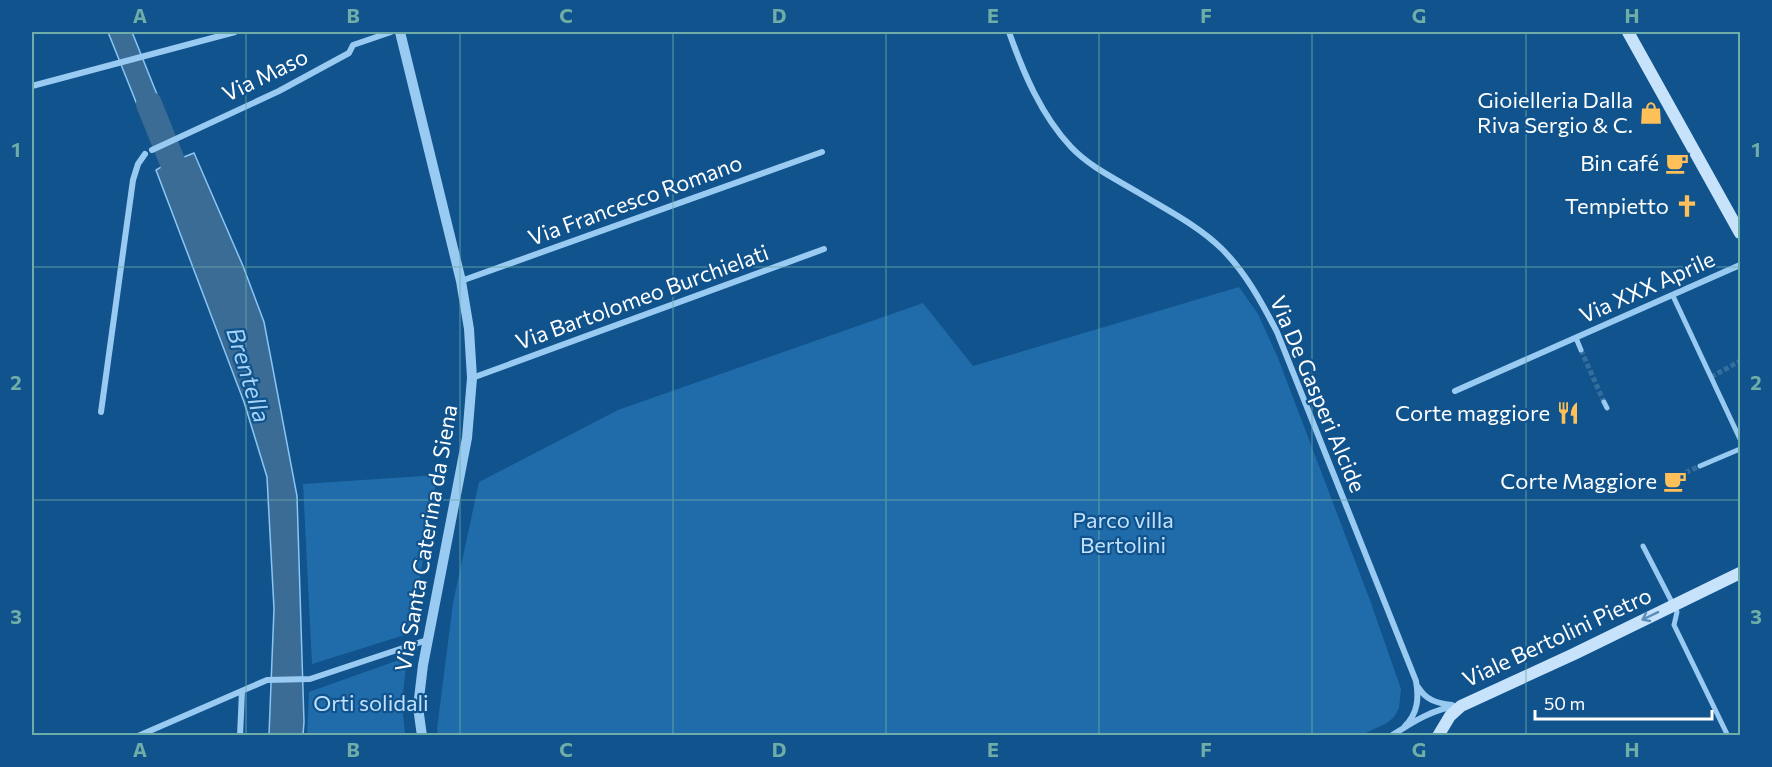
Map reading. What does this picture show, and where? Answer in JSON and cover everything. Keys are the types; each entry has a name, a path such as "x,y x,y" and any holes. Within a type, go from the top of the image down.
{"main road":[{"path":"1628,32 1740,233"},
{"name":"Viale Bertolini Pietro","path":"1461,706 1740,573"},
{"path":"1438,735 1450,716 1461,706"}],"street":[{"path":"32,86 235,32"},
{"name":"Via Maso","path":"152,150 279,91 349,53 353,45 365,39 391,32"},
{"name":"Via Santa Caterina da Siena","path":"400,32 461,281 469,329 472,378 467,438 427,640 418,707 422,735"},
{"name":"Via De Gasperi Alcide","path":"1009,32 1019,61 1033,90 1054,125 1072,147 1092,164 1203,233 1237,266 1259,298 1277,332 1417,686 1416,708 1406,726"},
{"name":"Via Francesco Romano","path":"461,281 822,152"},
{"path":"101,412 133,180 138,164 145,154"},
{"name":"Via Bartolomeo Burchielati","path":"472,378 824,249"},
{"name":"Via XXX Aprile","path":"1455,391 1740,265"},
{"path":"1673,296 1740,439"},
{"path":"1576,338 1581,350"},
{"path":"1700,466 1740,449"},
{"path":"1643,546 1674,605 1677,612 1674,625 1727,734"},
{"path":"138,735 269,680 310,679 427,640"},
{"path":"1417,686 1432,701 1461,706"},
{"path":"240,735 242,691"},
{"name":"Viale Bertolini Pietro","path":"1390,735 1439,710 1461,706"}],"green space":[{"name":"Parco villa Bertolini","path":"1239,287 1258,314 1278,358 1371,603 1401,689 1399,708 1387,723 1359,736 438,735 453,603 479,482 618,410 923,303 973,366"},
{"path":"437,475 411,633 312,664 303,484"},
{"name":"Orti solidali","path":"407,657 402,702 405,735 307,735 309,692"}],"water":[{"path":"108,32 132,32 172,132 152,142"},
{"path":"194,153 243,266 264,322 297,496 303,735 269,735 274,609 267,477 244,402 156,170"}],"waterway":[{"name":"Brentella","path":"149,104 185,193"}],"tunnel":[{"path":"1581,350 1604,402"},
{"path":"1711,377 1740,361"},
{"path":"1665,482 1700,466"}],"place":[{"name":"Gioielleria Dalla Riva Sergio & C.","path":"1651,113"},
{"name":"Bin café","path":"1677,163"},
{"name":"Tempietto","path":"1687,206"},
{"name":"Corte maggiore","path":"1568,413"},
{"name":"Corte Maggiore","path":"1675,481"}]}
